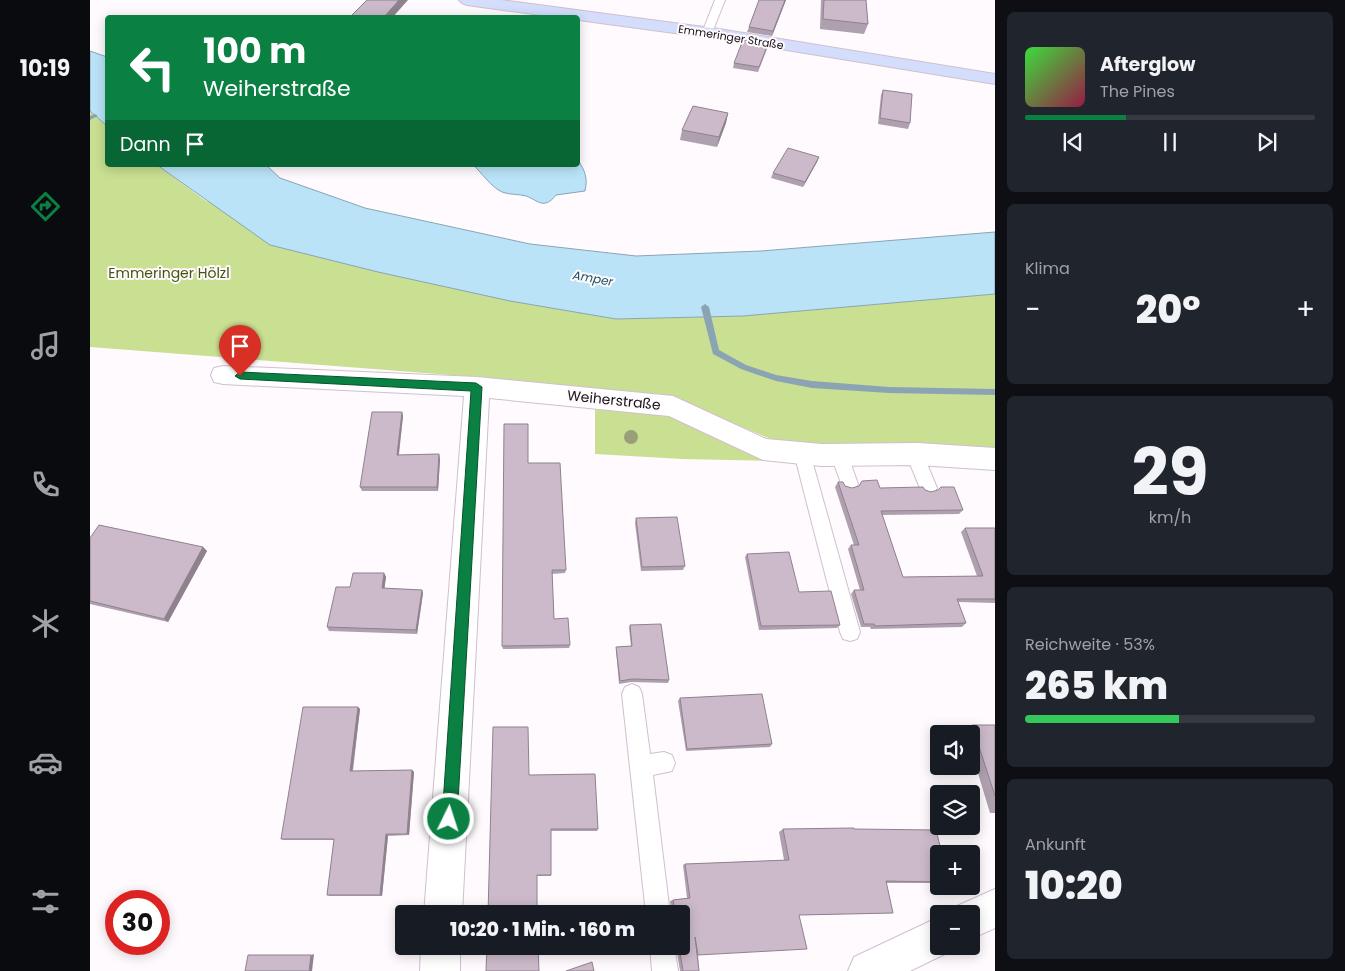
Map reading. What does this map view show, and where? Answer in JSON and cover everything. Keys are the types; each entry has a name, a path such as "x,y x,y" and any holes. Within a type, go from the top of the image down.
{"street":[{"name":"Emmeringer Straße","path":"467,0 580,15"},
{"name":"Emmeringer Straße","path":"580,15 707,32 995,79"},
{"name":"Weiherstraße","path":"223,375 476,387 673,406 763,449 840,455 915,454 995,459"},
{"path":"444,905 476,387"},
{"path":"980,916 995,908"},
{"path":"868,971 930,940"},
{"path":"440,971 441,955"}],"lane":[{"path":"707,32 720,0"},
{"path":"802,453 850,632"},
{"path":"915,454 928,488"},
{"path":"840,455 850,484"},
{"path":"632,694 657,905"},
{"path":"641,766 664,763"},
{"path":"663,955 665,971"}],"green space":[{"name":"Emmeringer Hölzl","path":"90,111 105,124 105,167 160,167 206,201 510,301 616,319 743,316 995,294 995,459 773,440 674,399 477,377 90,347"},
{"path":"595,403 665,414 772,461 683,459 595,454"}],"water":[{"path":"90,51 105,56 105,124 90,111"},
{"path":"580,164 586,182 585,191 556,195 552,200 545,203 526,196 502,192 490,183 475,167 580,167"},
{"name":"Amper","path":"160,167 268,167 280,178 365,208 530,244 636,256 761,251 995,232 995,294 743,316 616,319 510,301 378,272 270,245"}],"building":[{"path":"367,0 399,0 386,15 352,15"},
{"path":"759,0 785,0 773,31 749,27"},
{"path":"824,0 866,0 868,24 823,19"},
{"path":"743,40 768,44 759,67 734,63"},
{"path":"883,90 912,94 910,123 880,118"},
{"path":"693,106 728,113 719,137 682,130"},
{"path":"788,148 819,157 805,182 773,173"},
{"path":"372,412 402,412 397,455 439,454 437,487 360,487"},
{"path":"504,424 528,424 528,463 560,463 566,570 552,570 554,619 568,618 570,645 502,646"},
{"path":"877,480 880,488 923,487 931,492 941,487 954,487 963,510 881,511 903,577 983,576 965,528 995,528 995,599 957,599 966,623 875,626 874,624 864,624 854,590 864,590 851,545 859,545 838,482 843,482 845,486 852,488 859,486 862,481"},
{"path":"677,517 685,566 642,567 636,518"},
{"path":"99,525 203,547 164,619 90,601 90,538"},
{"path":"789,552 799,592 831,591 840,625 761,626 747,554"},
{"path":"353,573 384,573 382,588 422,590 416,630 327,627 336,587 350,587"},
{"path":"661,624 669,680 632,679 620,681 616,647 632,646 630,625"},
{"path":"762,694 772,744 687,749 680,698"},
{"path":"303,707 358,707 350,771 412,770 407,834 386,834 380,895 327,895 334,839 281,839"},
{"path":"980,725 995,725 995,796 980,750"},
{"path":"493,727 528,727 529,775 595,774 598,829 551,829 551,875 537,875 537,905 488,905"},
{"path":"783,829 930,830 930,835 937,835 940,845 930,845 930,882 886,881 893,913 799,915 807,949 698,955 695,937 699,971 683,971 680,955 690,955 690,905 674,905 673,900 690,898 685,864 789,860"},
{"path":"248,955 311,955 309,971 245,971"},
{"path":"487,955 538,955 539,971 486,971"},
{"path":"592,962 594,971 566,971"}],"waterway":[{"path":"90,118 95,116"},
{"path":"705,307 716,352 744,367 776,378 812,385 850,388 995,392"}],"route":[{"path":"240,376 476,387 449,819"}]}
